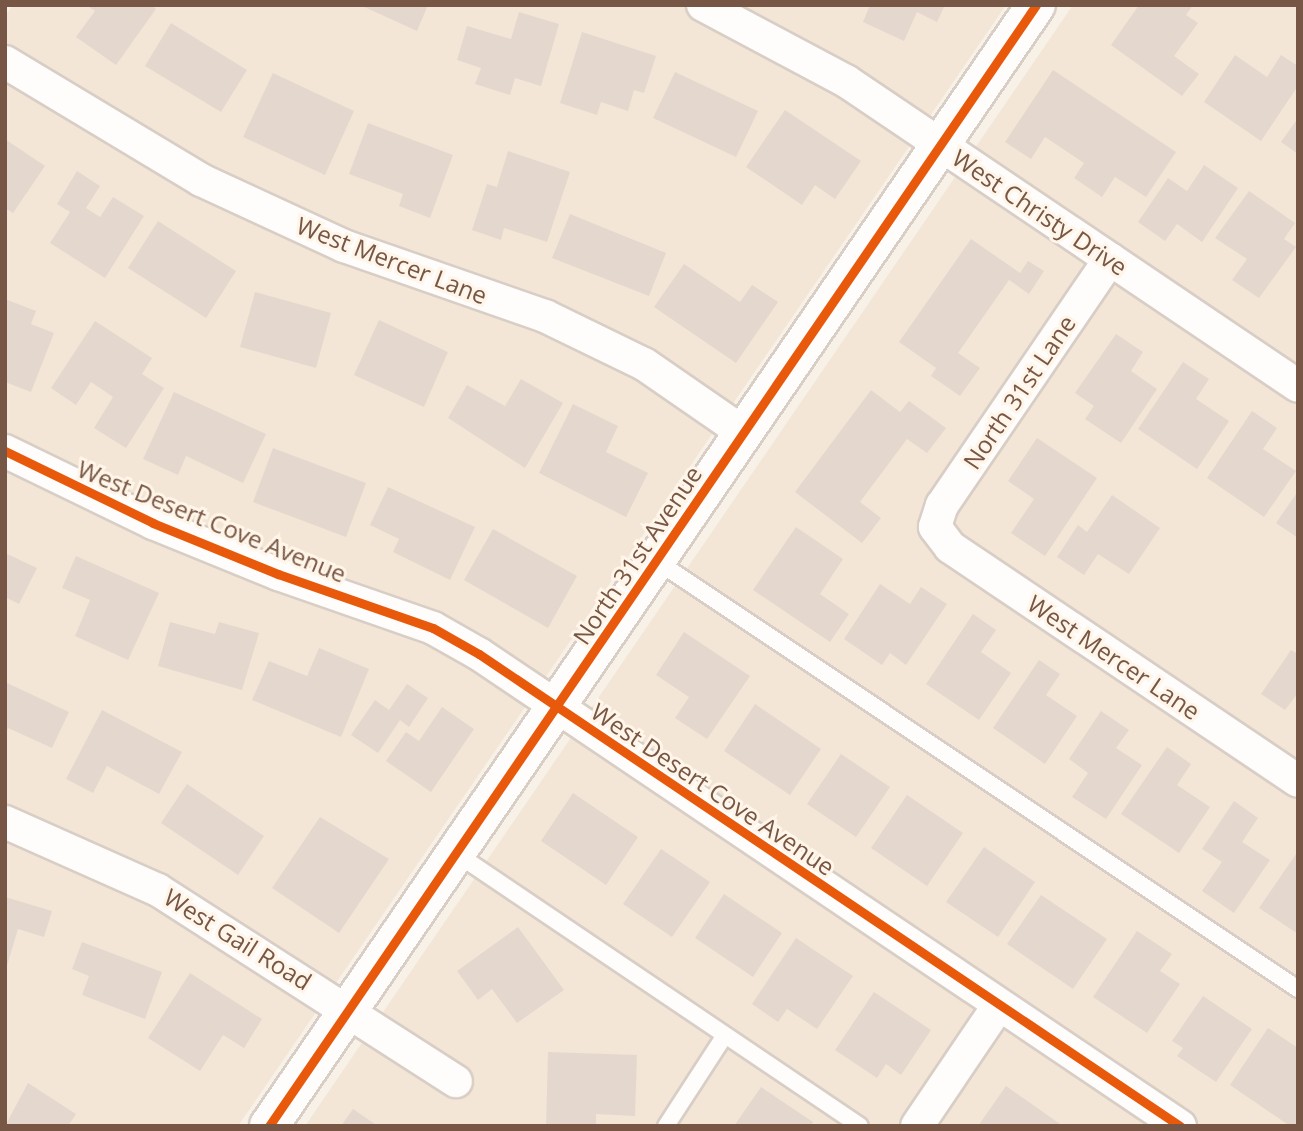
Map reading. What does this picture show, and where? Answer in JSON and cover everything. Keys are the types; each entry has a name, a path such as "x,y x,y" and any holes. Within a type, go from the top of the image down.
{"street":[{"name":"West Christy Drive","path":"703,5 846,81 1298,386"},
{"name":"North 31st Avenue","path":"269,1126 1036,5"},
{"name":"West Mercer Lane","path":"5,62 201,180 344,246 545,316 644,364 744,433"},
{"name":"North 31st Lane","path":"935,527 942,505 1110,259"},
{"name":"West Desert Cove Avenue","path":"5,451 153,523 278,574 433,628 557,706 1180,1126"},
{"name":"West Mercer Lane","path":"935,527 950,547 1298,780"},
{"name":"West Gail Road","path":"5,822 159,890 456,1081"},
{"path":"917,1126 999,1004"}],"lane":[{"path":"655,560 1298,989"},
{"path":"457,854 860,1126"},
{"path":"666,1126 725,1035"}],"shaded area":[{"path":"13,5 1006,5 238,1126 5,1126 5,16"},
{"path":"1073,5 1298,5 1298,1126 305,1126"}],"building":[{"path":"86,5 151,5 156,9 116,65 76,37 95,11"},
{"path":"360,5 428,5 417,31"},
{"path":"870,5 945,5 937,22 917,12 904,41 863,22"},
{"path":"1139,5 1193,5 1186,15 1198,23 1174,56 1199,74 1182,96 1111,45"},
{"path":"519,12 559,24 541,86 515,78 510,95 475,84 481,68 457,60 467,26 511,39"},
{"path":"171,23 247,70 221,112 145,66"},
{"path":"582,32 656,56 644,93 634,90 628,111 601,102 597,115 560,103"},
{"path":"1235,55 1267,77 1281,55 1298,66 1298,86 1261,141 1204,102"},
{"path":"1053,70 1176,152 1146,197 1115,177 1102,197 1074,178 1084,163 1045,137 1031,159 1005,142"},
{"path":"675,72 758,111 736,157 653,118"},
{"path":"273,73 354,111 325,175 243,137"},
{"path":"785,110 861,161 835,199 815,185 802,205 746,167"},
{"path":"1298,118 1298,154 1281,142"},
{"path":"368,123 453,155 430,218 399,206 403,194 349,174"},
{"path":"5,139 45,166 13,213 5,208"},
{"path":"508,151 570,172 547,242 504,228 501,240 472,230 487,184 497,187"},
{"path":"1204,165 1238,188 1202,242 1177,224 1165,241 1138,222 1168,178 1187,191"},
{"path":"77,171 100,186 86,208 100,217 113,197 144,216 105,278 50,243 70,212 57,204"},
{"path":"1249,191 1295,223 1284,239 1296,247 1259,298 1232,280 1247,259 1215,238"},
{"path":"570,214 666,253 649,296 552,258"},
{"path":"158,221 236,271 206,318 128,268"},
{"path":"971,239 1020,273 1028,261 1044,271 1029,294 1009,280 958,353 980,368 960,396 931,376 936,368 899,342"},
{"path":"684,264 740,302 752,285 778,302 736,363 654,307"},
{"path":"255,292 331,313 316,368 240,347"},
{"path":"5,299 36,311 31,324 54,333 31,392 5,382"},
{"path":"379,320 448,352 424,407 354,375"},
{"path":"95,321 152,358 142,374 164,388 126,448 94,428 113,397 91,382 76,405 51,388"},
{"path":"1116,334 1143,352 1131,371 1157,389 1121,443 1085,419 1094,406 1075,393"},
{"path":"1183,362 1209,379 1196,399 1229,421 1197,469 1138,429"},
{"path":"521,379 563,403 525,468 448,418 467,385 505,406"},
{"path":"871,390 900,412 909,401 946,428 927,453 907,439 860,502 881,518 862,543 795,492"},
{"path":"174,392 266,434 243,483 186,456 178,475 143,459"},
{"path":"573,404 618,426 606,452 648,473 626,517 539,473"},
{"path":"1252,411 1277,428 1263,449 1296,471 1264,517 1207,478"},
{"path":"1037,438 1097,478 1045,556 1011,533 1034,499 1008,481"},
{"path":"273,448 366,483 346,537 253,502"},
{"path":"388,487 475,527 450,580 393,552 399,539 370,525"},
{"path":"1298,491 1298,538 1276,523"},
{"path":"1112,495 1160,528 1129,574 1098,554 1084,575 1057,557 1078,525 1087,532"},
{"path":"796,527 843,559 820,594 849,614 830,642 753,590"},
{"path":"493,529 577,576 548,628 464,580"},
{"path":"5,553 37,568 19,604 5,597"},
{"path":"76,556 159,593 128,660 75,636 90,600 62,588"},
{"path":"880,584 910,604 921,587 947,604 906,665 890,653 882,665 844,639"},
{"path":"973,614 996,630 981,652 1011,673 979,720 926,684"},
{"path":"170,622 215,634 219,622 259,633 242,690 158,666"},
{"path":"684,632 750,676 707,739 675,718 689,697 656,675"},
{"path":"319,648 369,669 341,737 252,700 269,661 307,676"},
{"path":"1291,650 1298,654 1298,693 1285,710 1261,694"},
{"path":"1039,660 1060,674 1046,695 1077,716 1045,764 993,728"},
{"path":"5,682 69,712 52,748 8,728 5,734"},
{"path":"407,684 428,698 409,727 400,720 378,753 351,735 375,700 389,710"},
{"path":"755,704 821,749 790,795 724,751"},
{"path":"442,707 474,729 431,792 386,761 406,732 419,741"},
{"path":"102,710 182,752 159,794 107,766 93,793 66,779"},
{"path":"1101,711 1129,730 1116,748 1142,765 1106,819 1072,797 1088,773 1069,759"},
{"path":"1167,747 1191,764 1177,785 1210,807 1179,853 1121,814"},
{"path":"841,754 890,787 856,837 807,804"},
{"path":"187,784 264,836 238,875 161,823"},
{"path":"573,793 638,837 606,885 541,841"},
{"path":"907,795 963,833 927,886 871,848"},
{"path":"1234,801 1258,818 1242,842 1270,860 1234,913 1202,891 1222,862 1202,849"},
{"path":"320,817 389,859 339,933 272,888"},
{"path":"984,847 1035,882 998,937 946,902"},
{"path":"661,849 710,882 672,937 623,904"},
{"path":"1298,851 1298,934 1259,908"},
{"path":"724,894 782,933 753,977 695,938"},
{"path":"1041,895 1107,939 1073,989 1007,944"},
{"path":"5,897 52,911 44,937 18,929 6,969"},
{"path":"518,927 564,990 517,1023 492,989 478,1000 457,971"},
{"path":"1137,931 1172,954 1160,971 1180,984 1147,1033 1093,997"},
{"path":"796,938 853,976 817,1029 787,1009 778,1022 752,1004"},
{"path":"82,942 162,972 145,1019 82,995 89,976 72,969"},
{"path":"190,973 262,1019 244,1048 223,1035 200,1071 148,1038"},
{"path":"874,992 931,1030 901,1075 886,1064 877,1078 835,1050"},
{"path":"1203,996 1252,1029 1216,1082 1177,1056 1183,1048 1172,1041"},
{"path":"1268,1028 1298,1048 1298,1126 1290,1126 1230,1085"},
{"path":"548,1052 637,1055 635,1116 596,1114 596,1126 546,1126"},
{"path":"28,1083 76,1114 68,1126 5,1126"},
{"path":"1006,1086 1063,1126 978,1126"},
{"path":"761,1087 813,1122 811,1126 734,1126"},
{"path":"353,1109 378,1126 341,1126"}],"cycle path":[{"path":"269,1126 1036,5"},
{"path":"5,451 153,523 278,574 433,628 479,654 1180,1126"}]}
